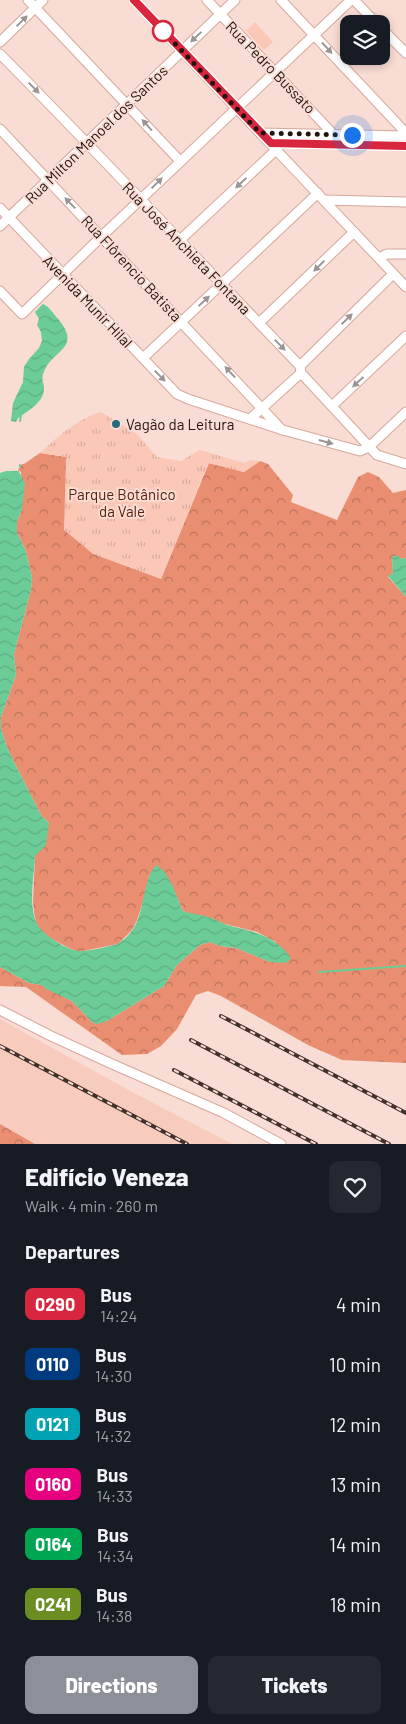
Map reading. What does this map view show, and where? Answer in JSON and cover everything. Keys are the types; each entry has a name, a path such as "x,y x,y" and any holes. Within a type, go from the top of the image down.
{"street":[{"path":"28,0 180,161"},
{"path":"0,42 43,0"},
{"path":"134,0 406,287"},
{"name":"Rua Pedro Bussato","path":"207,0 276,71 334,135"},
{"name":"Rua Milton Manoel dos Santos","path":"0,226 235,0"},
{"path":"281,0 406,134"},
{"path":"0,291 22,314 139,200 352,0 368,15"},
{"path":"390,37 406,53"},
{"name":"Rua José Anchieta Fontana","path":"0,54 87,142 139,200 222,283 370,447"},
{"name":"Rua Flôrencio Batista","path":"0,129 182,321 282,430"},
{"path":"260,133 406,134"},
{"path":"179,241 274,146 278,135 289,133"},
{"path":"274,146 406,146"},
{"path":"143,358 222,283 321,197 406,202"},
{"name":"Avenida Munir Hilal","path":"0,208 177,394 250,419"},
{"path":"259,324 354,232"},
{"path":"379,258 387,254 406,254"},
{"path":"250,419 263,408 393,274"},
{"path":"332,406 406,336"},
{"path":"250,419 282,430 360,451 370,447 406,412"},
{"path":"370,447 377,455 406,464"},
{"path":"0,1010 51,1036 224,1113 281,1144"}],"shaded area":[{"path":"0,1019 134,1093 232,1144 35,1144 0,1124"}],"green space":[{"path":"255,22 273,42 264,50 246,31"},
{"name":"Parque Botânico da Vale","path":"101,412 137,434 157,457 181,461 200,450 244,463 251,460 260,461 244,472 208,463 161,579 93,554 64,530 66,457 40,453 77,423"},
{"path":"40,453 66,457 161,579 209,463 244,472 260,461 268,464 293,495 291,502 337,520 358,477 368,472 379,477 393,493 406,490 406,558 392,557 393,573 388,577 406,597 406,1063 342,1060 308,1045 221,996 208,991 196,995 177,1029 161,1046 147,1054 122,1055 26,987 0,986 0,967 29,983 42,985 72,1001 93,1023 107,1021 164,986 177,965 200,945 210,942 220,946 236,948 270,962 276,942 257,932 183,911 172,886 149,875 148,886 137,920 132,930 118,944 78,952 48,937 40,930 36,923 33,901 35,855 49,823 41,815 6,745 1,728 1,717 16,675 14,654 31,590 32,577 26,551 17,533 17,522 22,509 21,472 18,470 22,464"},
{"path":"0,1124 35,1144 0,1144"}],"water":[{"path":"43,304 52,311 65,330 66,343 43,374 44,392 39,402 18,418 16,422 11,421 13,403 23,382 24,367 39,348 42,341 41,332 37,325 39,319 35,312"},
{"path":"18,470 25,483 22,509 17,522 17,533 26,551 32,577 31,590 14,654 16,675 1,717 1,728 14,762 41,815 49,823 46,845 35,856 32,899 37,924 49,937 73,950 92,950 119,943 125,939 137,922 149,878 156,865 169,879 183,911 208,917 270,939 291,958 286,963 270,962 236,948 220,946 210,942 200,945 177,965 164,986 107,1021 98,1024 93,1023 72,1001 46,989 42,985 29,983 0,967 0,473"},
{"path":"396,555 402,559 406,558 406,597 388,576 393,573 392,557"}],"waterway":[{"path":"20,421 21,416"},
{"path":"319,972 406,966"}],"railway":[{"path":"221,1016 406,1113"},
{"path":"191,1040 389,1144"},
{"path":"0,1046 187,1144"},
{"path":"174,1070 316,1144"}],"bus line":[{"name":"0290","path":"134,0 271,143 406,146"}],"place":[{"name":"Vagão da Leitura","path":"116,424"}],"route":[{"path":"163,31 260,133 352,135"}]}
